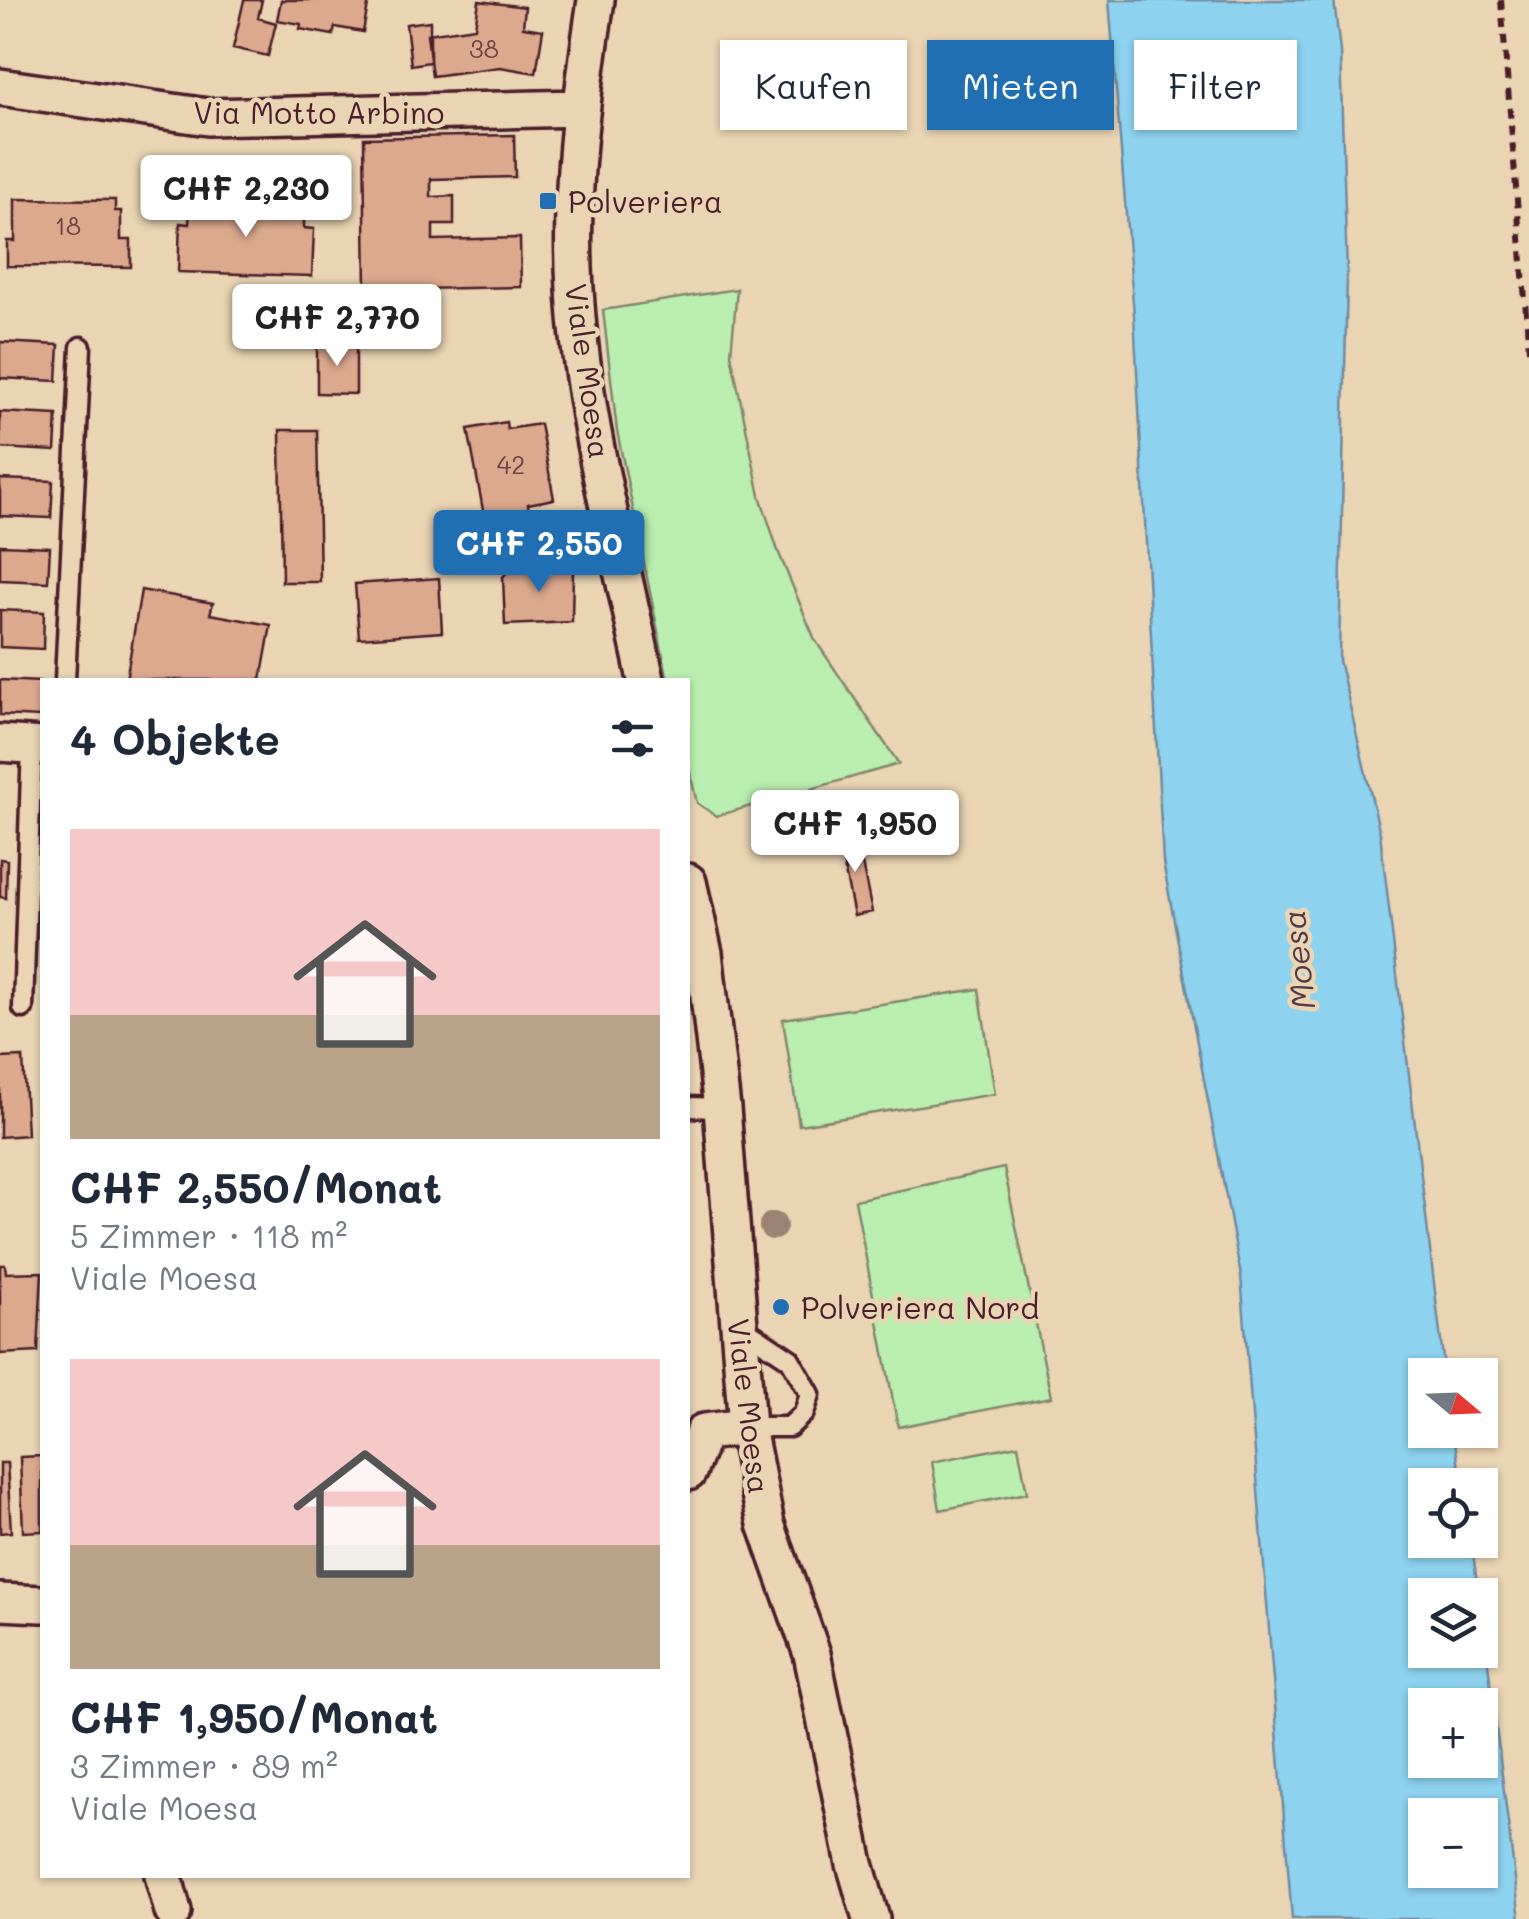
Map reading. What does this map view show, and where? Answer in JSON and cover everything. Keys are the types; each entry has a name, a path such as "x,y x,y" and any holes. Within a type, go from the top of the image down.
{"street":[{"name":"Viale Moesa","path":"596,0 580,108 574,286 580,347 646,678"},
{"name":"Via Motto Arbino","path":"0,86 208,117 580,108"},
{"name":"Viale Moesa","path":"690,891 704,954 704,1108 739,1326 747,1427 766,1524 812,1654 855,1864 871,1919"},
{"path":"690,1467 704,1432 747,1427"},
{"path":"0,1602 40,1604"},
{"path":"165,1878 173,1910"}],"lane":[{"path":"65,678 81,347"},
{"path":"23,1008 25,745"},
{"path":"739,1326 790,1359 810,1394 804,1413 790,1427 747,1427"}],"path":[{"path":"1501,0 1529,350"}],"green space":[{"path":"737,289 731,354 760,496 778,551 815,640 899,764 716,816 697,803 690,773 690,678 668,678 617,431 603,310"},
{"path":"979,989 995,1094 799,1125 783,1019"},
{"path":"1004,1168 1051,1397 898,1427 855,1200"},
{"path":"1018,1445 1027,1493 940,1510 932,1462"}],"water":[{"name":"Moesa","path":"1109,0 1334,0 1340,51 1347,274 1339,660 1380,833 1443,1358 1408,1358 1408,1448 1456,1448 1459,1468 1408,1468 1408,1558 1474,1558 1477,1578 1408,1578 1408,1668 1489,1668 1491,1688 1408,1688 1408,1778 1498,1778 1498,1743 1520,1919 1292,1919 1241,1276 1163,862 1134,315"}],"building":[{"path":"244,0 262,0 258,18 276,23 268,56 233,48"},
{"path":"281,0 369,0 363,32 335,27 333,35 300,29 301,24 277,20"},
{"path":"479,1 525,7 523,27 543,30 536,73 500,67 432,76 427,34 475,27"},
{"path":"430,21 430,62 411,65 406,24"},
{"path":"514,135 515,177 431,179 431,197 454,196 454,225 433,225 433,240 520,238 521,287 366,290 364,138"},
{"path":"15,199 115,200 115,211 121,211 121,240 131,240 131,267 7,266 7,241 15,241"},
{"path":"190,202 304,205 304,228 314,229 312,276 178,272 180,223 189,224"},
{"path":"0,342 59,345 57,381 0,378"},
{"path":"317,345 356,345 356,394 317,393"},
{"path":"0,412 57,415 55,451 0,448"},
{"path":"506,422 507,429 540,424 554,499 528,504 529,513 485,521 468,429"},
{"path":"280,430 317,430 320,582 282,582"},
{"path":"0,479 53,481 51,518 0,516"},
{"path":"0,545 50,547 48,582 0,580"},
{"path":"564,562 573,571 572,622 505,625 503,577 508,571"},
{"path":"439,578 442,632 359,638 355,584"},
{"path":"141,590 213,603 210,614 271,625 261,678 126,678"},
{"path":"0,610 44,612 43,649 0,647"},
{"path":"0,680 40,682 40,717 0,715"},
{"path":"856,834 872,912 854,916 838,837"},
{"path":"0,859 7,860 6,898 0,897"},
{"path":"23,1057 27,1135 0,1137 0,1058"},
{"path":"0,1265 5,1265 6,1273 40,1272 38,1352 0,1354"},
{"path":"40,1456 40,1531 23,1532 20,1457"},
{"path":"0,1463 7,1463 11,1532 0,1533"}],"place":[{"name":"Polveriera","path":"548,201"},
{"name":"Polveriera Nord","path":"781,1307"}]}
